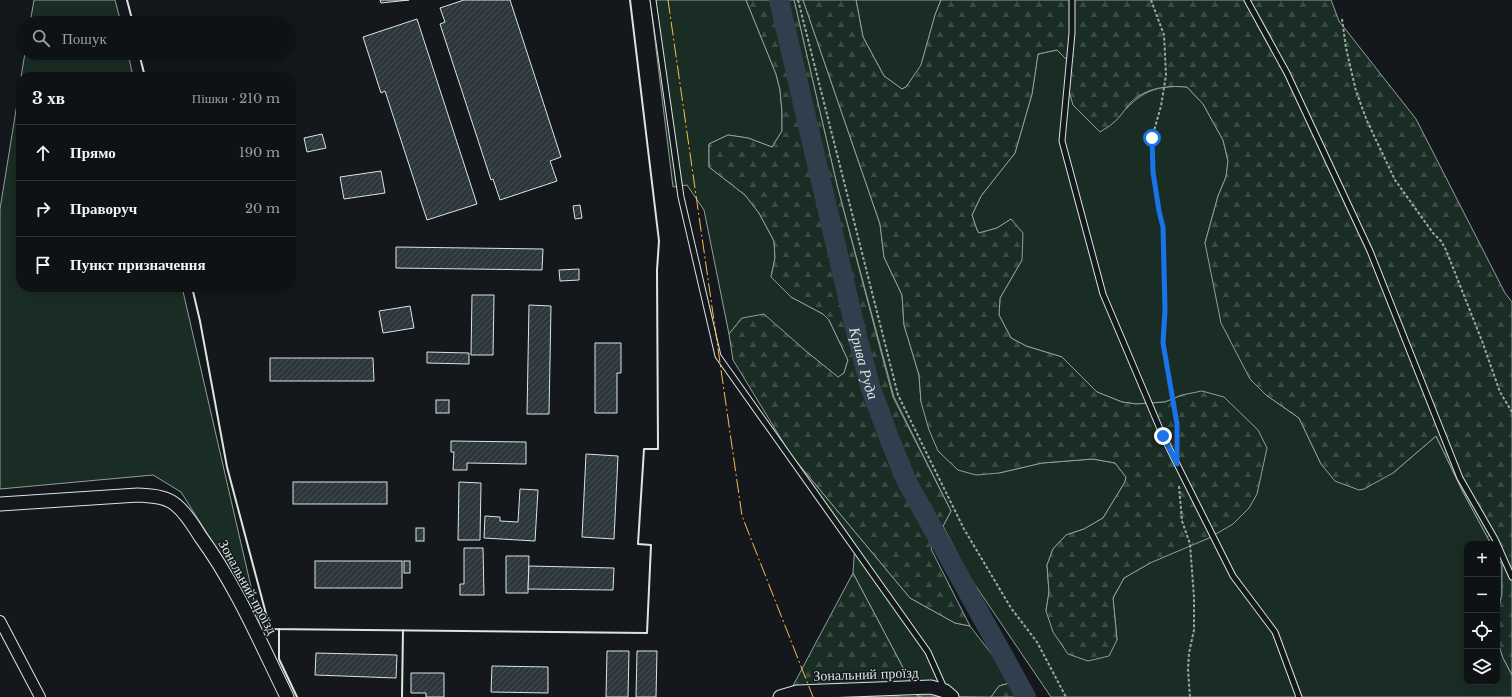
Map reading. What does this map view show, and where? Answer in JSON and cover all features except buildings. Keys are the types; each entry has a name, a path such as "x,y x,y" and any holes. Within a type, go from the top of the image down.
{"street":[{"name":"Зональний проїзд","path":"0,504 138,495 159,497 175,504 185,514 218,561 240,600 287,697"},
{"path":"0,621 40,697"},
{"name":"Зональний проїзд","path":"780,697 797,692 812,691 931,687 948,694"}],"lane":[{"path":"653,0 681,197 718,356 928,652 948,694"},
{"path":"1072,0 1072,33 1062,141 1103,294 1163,436 1233,576 1275,632 1299,697"},
{"path":"1247,0 1287,73 1370,251 1460,478 1495,539 1512,577"}],"path":[{"path":"798,0 898,395 964,529 1011,608 1037,642 1066,697"},
{"path":"1151,0 1164,36 1166,75 1161,106 1152,138 1153,165 1159,211 1163,227 1165,310 1163,343 1177,424 1177,464"},
{"path":"1342,19 1346,48 1356,91 1367,122 1395,180 1433,233 1441,240 1446,250 1482,341 1500,392 1512,412"},
{"path":"1178,484 1182,521 1190,544 1194,597 1194,630 1189,653 1188,669 1190,697"}],"green space":[{"path":"34,0 115,0 119,16 31,16"},
{"path":"650,0 746,0 776,74 780,90 782,131 772,147 748,138 728,135 709,144 709,167 745,195 759,213 774,241 775,258 771,277 791,297 823,314 829,320 848,360 844,373 839,378 807,352 742,318 729,334 704,210 687,185 673,187"},
{"path":"746,0 794,0 837,185 893,397 951,511 931,549 970,626 955,623 910,598 791,455 733,360 729,334 742,318 764,314 838,377 844,373 848,360 829,320 823,314 791,297 771,277 775,258 774,241 759,213 745,195 709,167 709,144 728,135 748,138 772,147 782,131 780,90 776,74"},
{"path":"794,0 803,0 880,224 884,257 902,295 904,325 919,375 921,402 999,473 1042,463 1093,459 1115,463 1126,477 1125,482 1103,518 1084,529 1066,535 1053,549 1047,565 1049,592 1046,611 1117,640 1113,598 1124,578 1150,563 1182,395 1165,402 1136,404 1122,402 1097,392 1062,357 1026,346 1011,338 999,315 1000,298 1022,260 1011,219 997,228 979,233 972,215 981,196 1015,153 1032,94 1038,54 1057,50 1069,62 1113,123 1137,99 1153,90 1187,87 1203,104 1223,140 1228,161 1226,177 1218,196 1205,243 1266,395 1299,418 1321,464 1393,473 1436,436 1462,490 1489,541 1464,541 1464,685 1500,685 1500,648 1512,675 1512,697 1051,697 969,576 943,526 951,511 894,397 837,185"},
{"path":"803,0 856,0 863,37 884,76 902,89 906,87 921,65 935,15 941,0 1331,0 1339,21 1416,119 1505,293 1512,302 1512,675 1500,648 1502,565 1500,561 1500,541 1489,541 1462,490 1436,436 1393,473 1364,489 1359,490 1335,481 1321,464 1299,418 1266,395 1250,379 1221,323 1205,243 1218,196 1226,177 1228,161 1223,140 1203,104 1187,87 1164,87 1143,93 1131,102 1116,121 1100,132 1073,105 1067,84 1069,62 1057,50 1038,54 1032,94 1015,153 981,196 972,215 979,233 997,228 1011,219 1023,233 1022,260 1000,298 999,315 1011,338 1026,346 1062,357 1097,392 1122,402 1136,404 1165,402 1182,395 1202,391 1224,397 1258,430 1267,448 1257,494 1249,508 1233,524 1209,538 1150,563 1124,578 1113,598 1117,640 1109,656 1088,661 1068,654 1053,632 1046,611 1049,592 1047,565 1053,549 1066,535 1084,529 1103,518 1125,482 1126,477 1115,463 1093,459 1042,463 999,473 976,475 958,470 938,451 929,430 921,402 919,375 904,325 902,295 884,257 880,224"},
{"path":"856,0 941,0 935,15 921,66 906,87 902,89 884,76 863,37"},
{"path":"24,60 129,60 132,72 22,72"},
{"path":"16,110 16,292 183,292 260,626 222,557 181,492 153,475 0,489 0,209"},
{"path":"791,455 910,598 955,623 970,626 1013,682 999,686 991,697 918,696 853,573 855,544"},
{"path":"1500,561 1502,565 1502,595 1500,602"},
{"path":"853,573 918,696 922,697 787,697"},
{"path":"1013,682 1021,697 991,697 999,686"}],"waterway":[{"name":"Крива Руда","path":"779,0 855,328 870,386 906,480 1026,697"}],"wall":[{"path":"127,0 131,16"},
{"path":"193,292 227,467 270,629 647,633 651,545 638,544 644,449 658,449 657,270 659,241 630,0"},
{"path":"141,60 144,72"},
{"path":"279,629 279,659 297,697"},
{"path":"402,697 403,630"}],"power":[{"path":"668,0 742,516 813,697"}],"route":[{"path":"1152,138 1153,172 1163,227 1165,310 1163,343 1177,424 1177,464 1163,436"}]}
